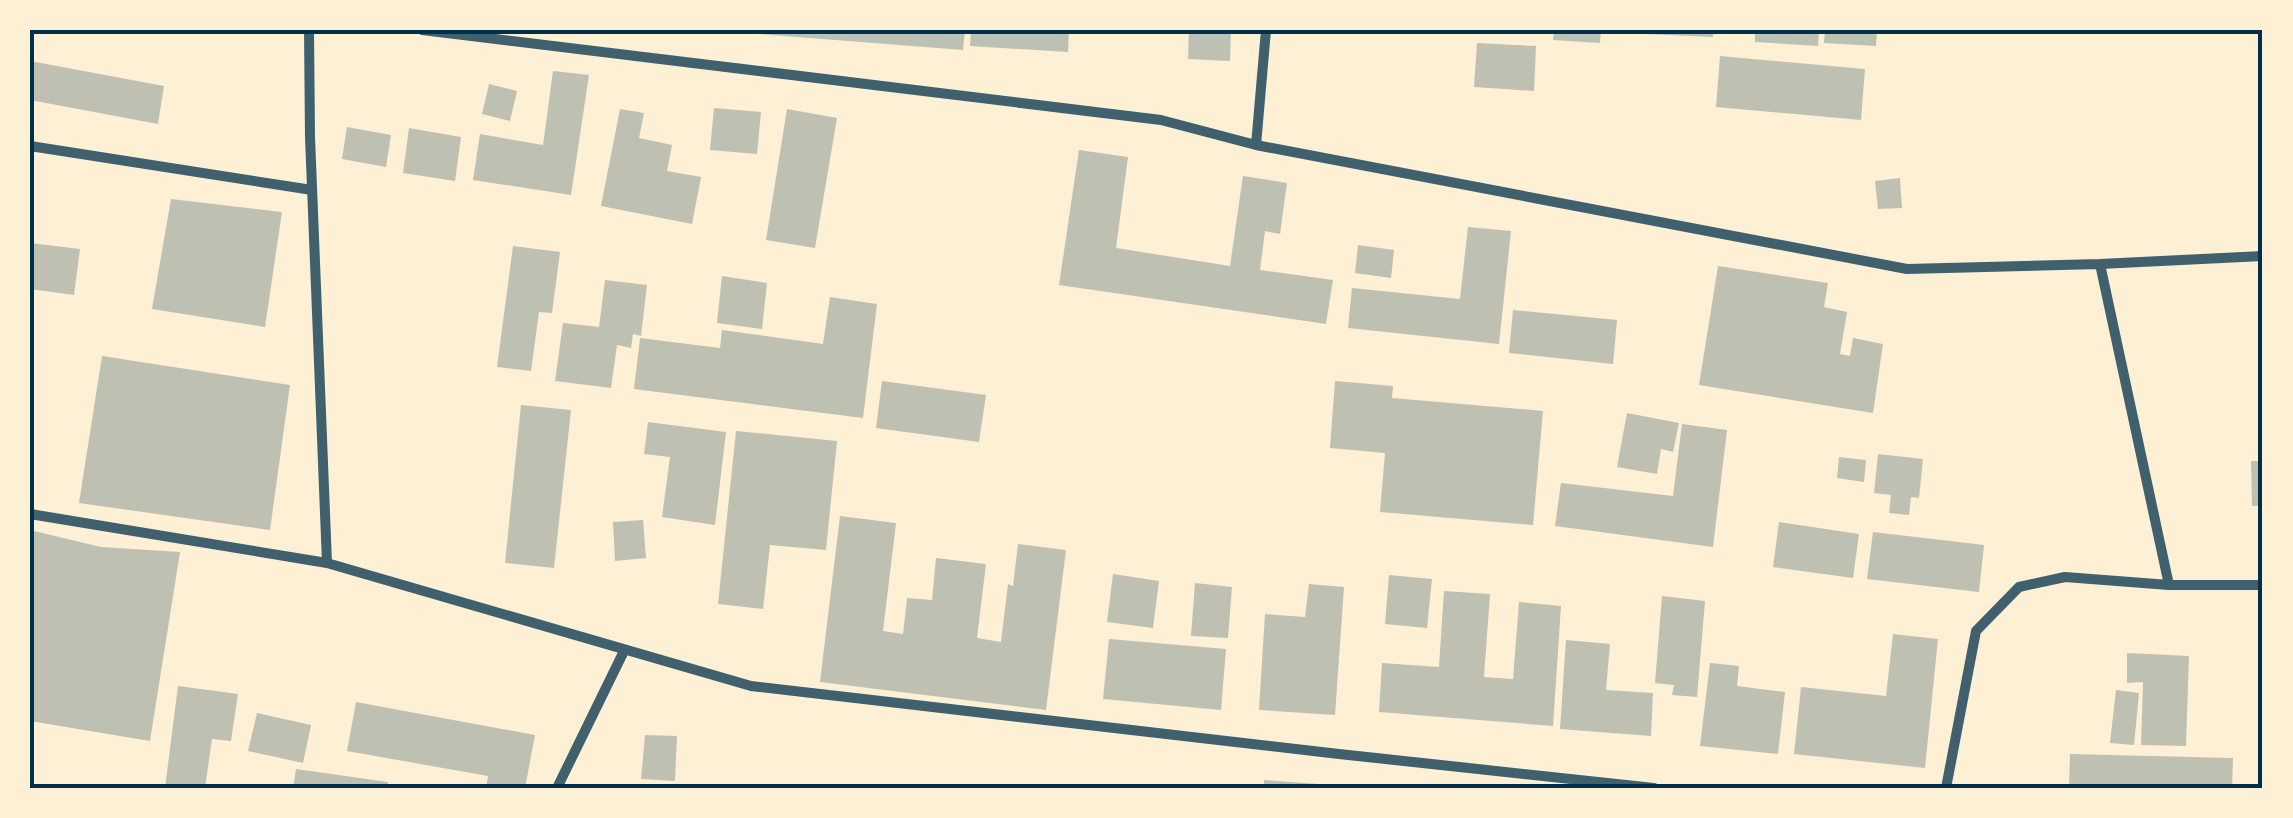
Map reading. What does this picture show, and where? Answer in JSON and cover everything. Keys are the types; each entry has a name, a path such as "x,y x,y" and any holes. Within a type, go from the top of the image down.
{"street":[{"path":"309,30 327,563"},
{"path":"422,30 1160,120 1256,145 1907,269 2263,256"},
{"path":"1256,145 1266,30"},
{"path":"30,146 312,190"},
{"path":"2100,264 2170,585"},
{"path":"30,514 327,563 751,686 1654,788"},
{"path":"1946,788 1976,631 2020,587 2065,577 2170,585 2263,585"},
{"path":"557,788 624,651"}],"building":[{"path":"747,30 965,30 963,50"},
{"path":"971,30 1069,30 1068,52 970,46"},
{"path":"1189,30 1231,30 1230,61 1188,59"},
{"path":"1554,30 1601,30 1600,43 1553,40"},
{"path":"1713,30 1713,37 1622,33"},
{"path":"1755,30 1819,30 1818,46 1755,42"},
{"path":"1825,30 1877,30 1876,46 1824,43"},
{"path":"1477,43 1536,46 1534,91 1474,87"},
{"path":"1720,56 1865,69 1861,120 1716,107"},
{"path":"30,61 164,86 158,124 30,100"},
{"path":"553,71 589,75 571,195 473,180 480,134 543,145"},
{"path":"489,84 517,91 510,121 482,114"},
{"path":"714,108 761,112 757,154 710,150"},
{"path":"620,109 644,113 639,138 672,145 667,171 701,177 692,224 601,206"},
{"path":"787,109 837,118 815,248 766,240"},
{"path":"347,127 391,135 386,167 342,159"},
{"path":"409,128 461,137 455,181 403,173"},
{"path":"1079,150 1128,157 1116,248 1230,266 1243,176 1287,183 1280,234 1265,231 1260,270 1333,280 1326,324 1059,285"},
{"path":"1900,178 1902,208 1878,209 1875,181"},
{"path":"171,199 282,212 265,327 152,309"},
{"path":"1468,227 1511,231 1499,344 1348,328 1352,288 1460,299"},
{"path":"30,243 80,249 74,295 30,289"},
{"path":"1358,245 1394,250 1391,278 1355,273"},
{"path":"513,246 560,252 552,313 539,312 531,371 497,367"},
{"path":"1718,266 1828,283 1824,307 1847,312 1840,354 1850,356 1853,338 1883,344 1873,413 1699,385"},
{"path":"722,276 767,283 762,329 717,323"},
{"path":"605,280 647,285 641,336 633,334 631,348 617,345 611,388 555,381 563,323 599,327"},
{"path":"830,297 877,304 863,418 634,389 640,338 720,348 722,330 823,344"},
{"path":"1513,310 1617,320 1613,364 1509,353"},
{"path":"102,356 290,385 270,530 79,503"},
{"path":"882,381 986,395 979,442 876,428"},
{"path":"1335,381 1393,386 1392,398 1543,411 1533,525 1380,512 1385,453 1330,448"},
{"path":"521,405 571,410 554,568 505,563"},
{"path":"1627,413 1679,423 1673,452 1661,449 1657,474 1617,467"},
{"path":"648,422 726,432 715,525 662,517 670,457 644,454"},
{"path":"1682,424 1727,430 1713,547 1555,526 1561,483 1673,496"},
{"path":"736,431 837,441 826,550 770,545 763,609 718,604"},
{"path":"1878,454 1923,459 1919,498 1911,497 1909,515 1889,513 1891,495 1874,493"},
{"path":"1839,457 1866,460 1864,482 1837,478"},
{"path":"2251,461 2263,461 2263,506 2252,506"},
{"path":"840,516 896,523 883,631 903,634 907,598 932,600 936,558 986,564 977,638 1001,642 1008,584 1013,586 1018,544 1066,550 1046,710 820,682"},
{"path":"643,520 646,558 615,561 613,522"},
{"path":"1779,522 1859,534 1853,578 1773,567"},
{"path":"30,530 101,547 180,552 150,741 30,721"},
{"path":"1873,532 1984,545 1979,592 1867,579"},
{"path":"1113,574 1159,581 1153,628 1107,622"},
{"path":"1389,575 1432,579 1427,628 1385,624"},
{"path":"1195,583 1232,587 1228,638 1191,636"},
{"path":"1309,584 1344,587 1335,715 1259,710 1265,614 1305,617"},
{"path":"1444,591 1490,594 1484,677 1513,679 1519,602 1561,606 1553,726 1379,712 1382,663 1439,667"},
{"path":"1662,596 1705,601 1697,697 1672,695 1674,685 1655,683"},
{"path":"1893,634 1938,639 1925,768 1794,754 1801,687 1886,696"},
{"path":"1109,639 1226,649 1221,710 1103,699"},
{"path":"1566,640 1610,644 1606,690 1653,693 1651,736 1560,729"},
{"path":"2127,653 2189,656 2186,746 2141,745 2143,682 2127,683"},
{"path":"1710,663 1739,666 1737,686 1785,692 1778,754 1700,746"},
{"path":"178,686 238,694 231,741 212,739 205,788 165,788"},
{"path":"2116,690 2139,693 2134,745 2110,743"},
{"path":"356,702 535,735 525,788 486,788 488,776 347,751"},
{"path":"257,713 311,725 303,763 248,751"},
{"path":"645,735 677,736 675,781 641,779"},
{"path":"2070,754 2233,758 2232,788 2069,788"},
{"path":"296,769 388,782 387,788 293,788"},
{"path":"1264,780 1333,785 1333,788 1264,788"}]}
